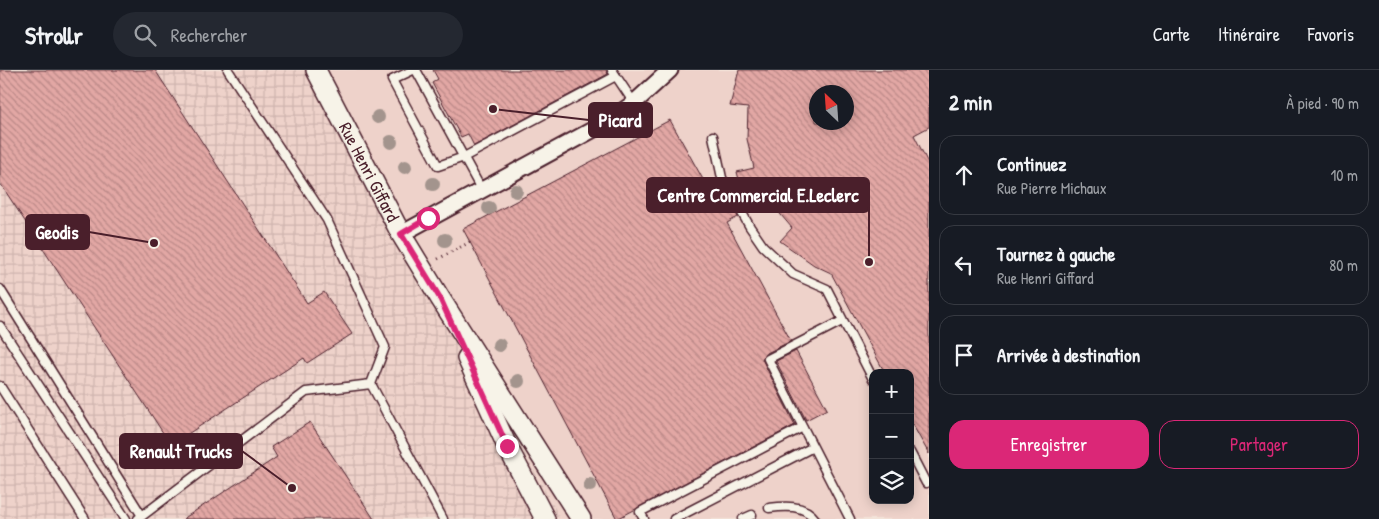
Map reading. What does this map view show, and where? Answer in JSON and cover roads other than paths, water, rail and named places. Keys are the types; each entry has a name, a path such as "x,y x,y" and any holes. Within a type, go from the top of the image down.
{"street":[{"name":"Rue Henri Giffard","path":"316,70 401,234 581,519"},
{"path":"401,234 481,189 608,122 670,70"},
{"name":"Rue Henri Giffard","path":"440,298 507,446 545,519"}],"lane":[{"path":"228,70 326,220 385,347 371,384 443,519"},
{"path":"481,189 464,157 415,70 392,80 438,166 464,157 614,73 634,102"},
{"path":"713,136 722,178 750,227 763,246 793,274 827,289 869,372"},
{"path":"0,289 140,517 306,392 371,384"},
{"path":"842,321 768,359 850,519"},
{"path":"0,326 126,519"},
{"path":"0,386 86,519"},
{"path":"644,519 640,512 803,427"},
{"path":"674,519 813,447"},
{"path":"914,459 926,483"},
{"path":"769,508 785,506 796,508 806,511 815,519"},
{"path":"743,519 752,515"}],"place":[{"name":"Picard","path":"493,109"},
{"name":"Geodis","path":"154,243"},
{"name":"Centre Commercial E.Leclerc","path":"869,262"},
{"name":"Renault Trucks","path":"292,488"}]}
